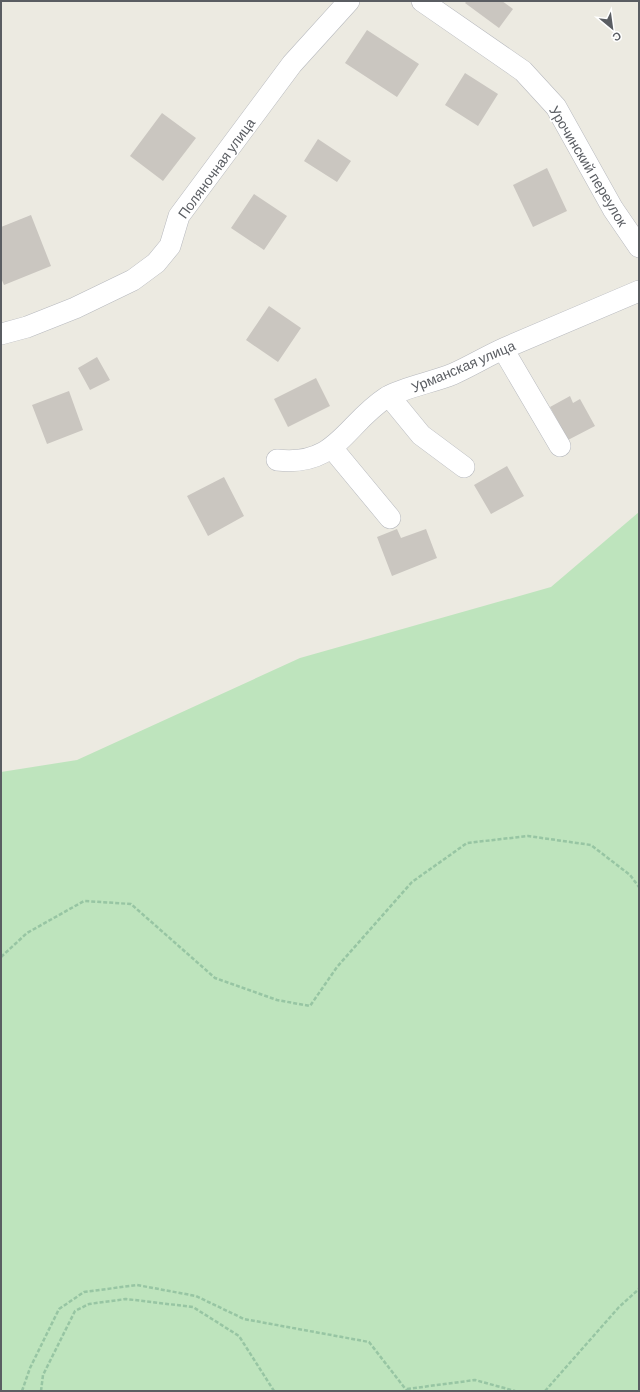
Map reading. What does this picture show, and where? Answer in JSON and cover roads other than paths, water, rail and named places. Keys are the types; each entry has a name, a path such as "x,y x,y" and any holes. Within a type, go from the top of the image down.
{"street":[{"name":"Поляночная улица","path":"1,334 27,327 75,308 133,280 156,263 170,246 179,216 292,64 349,1"},
{"name":"Урочинский переулок","path":"422,1 523,71 556,107 613,209 639,247"},
{"name":"Урманская улица","path":"277,460 294,462 311,459 332,448 377,404 389,396 452,374 503,349 639,291"},
{"path":"503,349 560,446"},
{"path":"389,396 421,435 464,467"},
{"path":"332,448 390,518"}]}
